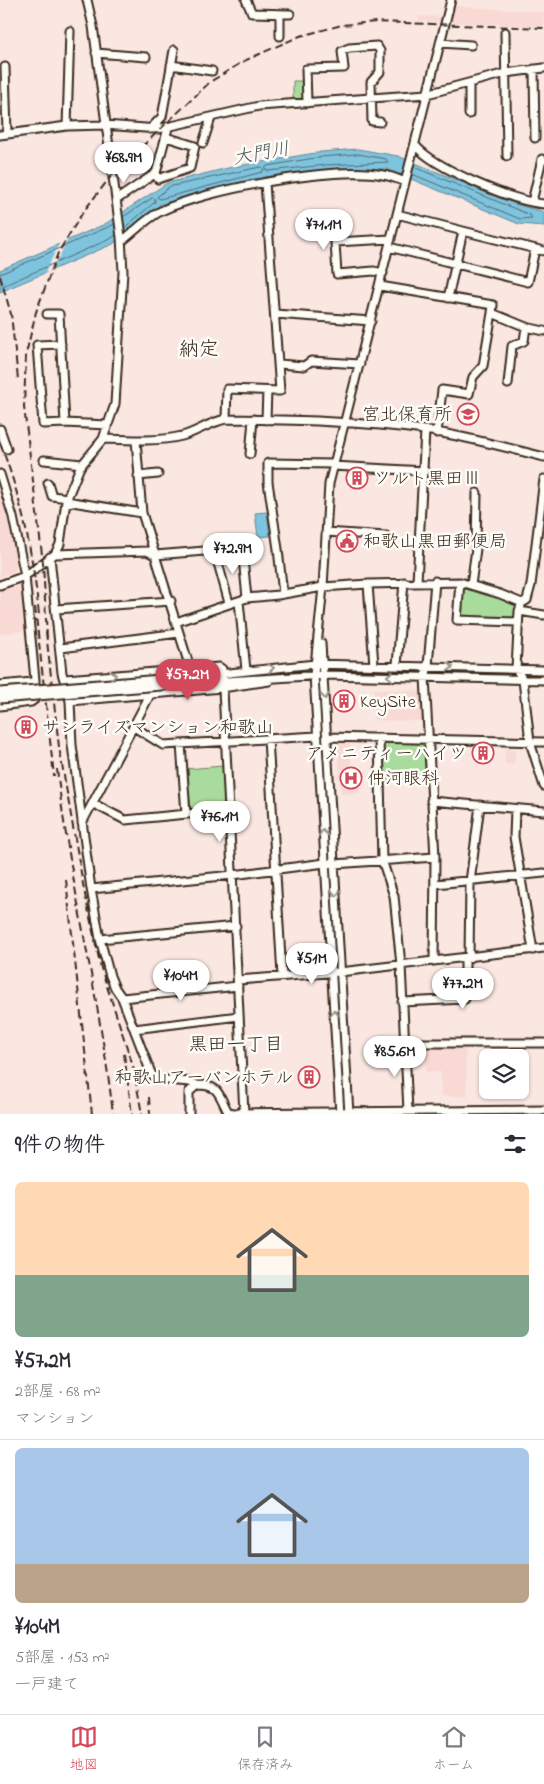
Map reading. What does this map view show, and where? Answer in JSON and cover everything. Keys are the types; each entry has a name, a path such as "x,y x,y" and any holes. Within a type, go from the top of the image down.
{"street":[{"path":"0,585 25,576 53,556 60,544 67,499 82,464 103,439 115,404 123,272 121,239 87,0"},
{"path":"246,0 252,13 290,14"},
{"path":"340,1113 314,675 319,664 319,630 329,484 451,0"},
{"path":"280,14 280,36"},
{"path":"67,126 70,31"},
{"path":"505,32 507,156"},
{"path":"440,43 471,45"},
{"path":"307,103 306,69 344,68 342,51 349,48 377,46 380,50 380,72 371,82 372,121 380,122"},
{"path":"150,129 162,117 174,50"},
{"path":"96,53 146,56"},
{"path":"171,65 212,71"},
{"path":"5,67 4,134 67,126 106,124 150,129 168,128 259,106 427,94 506,73 544,68"},
{"path":"534,69 535,138"},
{"path":"469,83 469,114"},
{"path":"203,143 211,118"},
{"path":"166,137 195,146 190,168 158,179 156,173 168,128"},
{"path":"414,147 424,156 446,169 532,202 544,204"},
{"path":"532,202 542,160 544,160"},
{"path":"117,203 156,173"},
{"path":"121,239 160,212 173,206 228,190 317,175 382,174 405,180"},
{"path":"226,419 227,389 280,391 265,183"},
{"path":"397,214 544,251"},
{"path":"448,298 463,231"},
{"path":"383,273 374,271 337,274 335,242 391,239"},
{"path":"389,247 528,282 535,249"},
{"path":"380,286 493,305 483,366 474,377 469,394 442,390 437,433"},
{"path":"492,313 526,327 544,331"},
{"path":"47,314 60,314 65,424"},
{"path":"275,314 371,321"},
{"path":"508,384 512,346 524,341 526,327"},
{"path":"61,344 37,345 43,424 108,425"},
{"path":"279,364 304,366 311,361 360,364"},
{"path":"266,420 267,391"},
{"path":"103,439 136,440 182,436 212,422 226,419 345,422 425,430 487,442 544,457"},
{"path":"250,454 253,419"},
{"path":"0,429 7,448"},
{"path":"417,582 425,471 425,430"},
{"path":"136,440 142,513 171,601 190,668"},
{"path":"46,459 82,464"},
{"path":"282,594 278,549 268,482 268,463 425,471"},
{"path":"0,474 13,517 25,576 35,680 33,682 35,699 31,702 0,706"},
{"path":"138,476 158,474"},
{"path":"544,479 540,542 527,600 522,603 519,611 516,669 523,680 530,742 544,786"},
{"path":"48,483 52,496 142,513"},
{"path":"471,585 476,549 477,493"},
{"path":"326,532 386,536"},
{"path":"53,556 147,551 155,555 215,552 242,548 246,670"},
{"path":"215,552 229,603"},
{"path":"53,556 56,609 65,679 70,700 72,745 91,889 100,939 115,988 122,998 155,1079 209,1085 216,1088 228,1112 244,1114 544,1110"},
{"path":"434,961 436,884 425,677 428,666 435,581"},
{"path":"396,666 404,582"},
{"path":"176,622 243,599 323,587 404,582 460,582 522,603"},
{"path":"460,582 457,620 518,622"},
{"path":"368,584 374,665"},
{"path":"56,609 171,601"},
{"path":"519,611 544,615"},
{"path":"61,648 179,633"},
{"path":"319,664 324,674 349,1113"},
{"path":"70,700 151,693 222,681 246,670 319,664 544,670"},
{"path":"65,679 219,667 222,681 226,741 244,1114"},
{"path":"1,687 210,678 222,681 260,683 280,677 324,674 544,680"},
{"path":"0,676 0,699 210,678"},
{"path":"1,687 33,682"},
{"path":"82,823 94,804 151,693"},
{"path":"134,727 163,746 317,736"},
{"path":"327,737 544,742"},
{"path":"268,738 282,976"},
{"path":"379,738 382,860 394,896 400,965 408,1111"},
{"path":"181,744 186,814"},
{"path":"431,801 544,812"},
{"path":"94,804 125,820 229,810"},
{"path":"402,1002 465,999 470,882 480,805"},
{"path":"515,809 514,837 533,950"},
{"path":"91,889 233,875 325,863 435,857"},
{"path":"436,884 544,873"},
{"path":"100,939 236,926"},
{"path":"122,998 282,976 331,973 533,950 544,951"},
{"path":"134,1029 238,1016"},
{"path":"404,1043 544,1042"},
{"path":"189,1114 189,1092 197,1085"}],"shaded area":[{"path":"453,6 544,12 544,26 419,21 419,16 450,17"},
{"path":"0,486 17,564 15,571 0,577"},
{"path":"21,586 26,630 0,634 0,591"},
{"path":"374,689 421,691 423,721 373,720"},
{"path":"338,741 350,741 351,769 339,770"},
{"path":"505,748 515,751 514,765 505,764"},
{"name":"仲河眼科","path":"359,770 360,793 341,794 339,771"},
{"path":"465,1047 467,1096 441,1096 441,1072 426,1072 425,1048"}],"green space":[{"path":"293,81 302,81 304,97 301,101 293,101"},
{"path":"463,585 500,595 516,603 515,617 512,619 461,618 459,615"},
{"path":"385,743 421,744 424,747 426,778 384,780 383,745"},
{"path":"223,766 225,807 191,810 186,769"}],"water":[{"path":"358,149 398,156 515,204 544,212 544,226 519,224 387,169 326,170 266,177 161,204 113,244 0,292 0,270 105,224 167,183 232,167 321,152"},
{"path":"267,512 270,536 258,537 255,513"}],"pier":[{"path":"68,239 52,271 45,273 61,240"}],"railway":[{"path":"47,638 43,563 24,407 26,354 36,312 58,253 83,212 112,175 210,82 244,61 300,36 342,25 376,22 544,28"},
{"path":"0,276 11,314 18,379"},
{"path":"0,443 15,485 26,528 39,615"},
{"path":"35,607 54,776"},
{"path":"46,632 59,747 84,890 101,968 133,1066 142,1114"},
{"path":"57,769 69,856 101,1027 113,1114"},
{"path":"66,880 92,1114"},
{"path":"124,1054 132,1114"},
{"path":"149,1097 150,1114"}],"place":[{"name":"宮北保育所","path":"468,414"},
{"name":"ソルト黒田Ⅲ","path":"357,478"},
{"name":"和歌山黒田郵便局","path":"347,541"},
{"name":"KeySite","path":"344,701"},
{"name":"サンライズマンション和歌山","path":"26,727"},
{"name":"アメニティーハイツ","path":"483,753"},
{"name":"仲河眼科","path":"351,778"},
{"name":"和歌山アーバンホテル","path":"309,1077"}],"district":[{"name":"納定","path":"199,348"},
{"name":"黒田一丁目","path":"236,1043"}],"water label":[{"name":"大門川","path":"261,152"}]}
